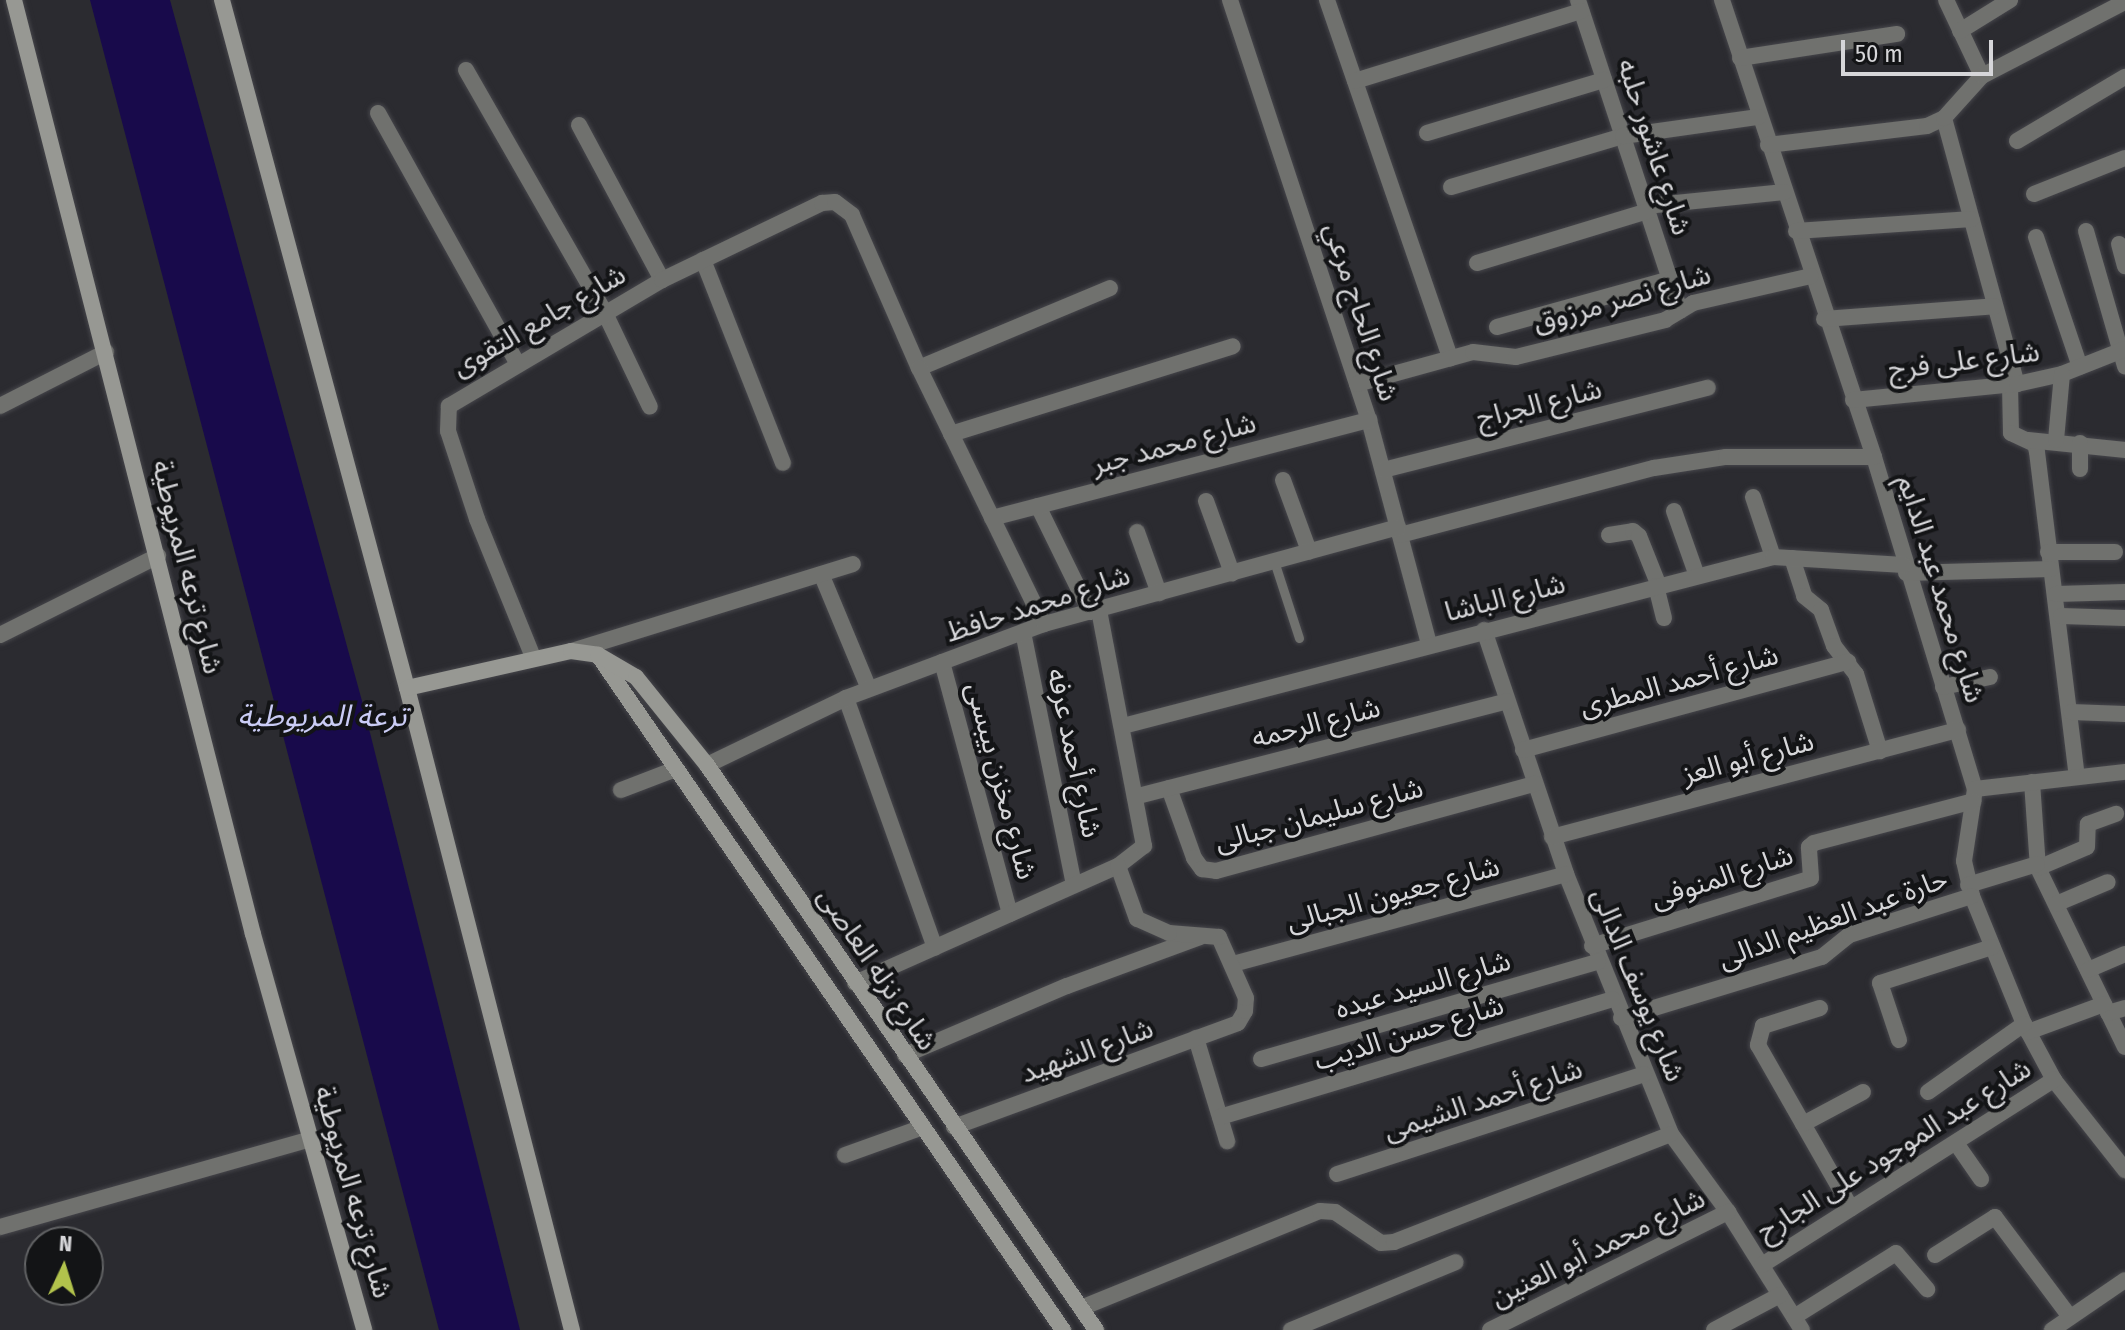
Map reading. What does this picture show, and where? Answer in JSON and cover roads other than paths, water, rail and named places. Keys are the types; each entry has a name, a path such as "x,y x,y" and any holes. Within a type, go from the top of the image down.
{"main road":[{"name":"شارع ترعه المريوطية","path":"14,0 311,1139 364,1330"},
{"path":"222,0 407,688 572,1330"},
{"name":"شارع نزله العاصى","path":"407,688 533,657 571,651 598,655 652,692 707,765 1096,1330"},
{"name":"شارع نزله العاصى","path":"598,655 1063,1330"},
{"path":"743,867 767,854"},
{"path":"910,1109 933,1096"}],"street":[{"name":"شارع الحاج مرعي","path":"1230,0 1369,420 1429,644"},
{"path":"1327,0 1450,358"},
{"name":"شارع محمد عبد الدايم","path":"1722,0 1824,319 1874,457 1975,795"},
{"path":"1946,0 1982,76"},
{"path":"1960,31 2010,0"},
{"path":"1768,145 1927,126 1944,118 1982,76 2125,2"},
{"path":"1355,81 1580,6"},
{"name":"شارع عاشور حلبه","path":"1580,6 1680,311"},
{"path":"1740,58 1897,34"},
{"path":"466,70 604,311 650,407"},
{"path":"2017,141 2125,77"},
{"path":"1427,133 1604,80"},
{"path":"378,113 517,363"},
{"path":"1451,187 1623,136 1759,117"},
{"path":"1944,118 2014,385 2011,433 2028,440 2056,440 2125,450"},
{"path":"579,125 662,280"},
{"path":"2034,194 2125,158"},
{"path":"1477,263 1647,209 1784,192"},
{"name":"شارع جامع التقوى","path":"533,657 477,519 448,431 449,406 604,311 822,203 835,202 852,215 919,368"},
{"path":"1796,231 1972,219"},
{"path":"2086,231 2124,355"},
{"path":"2036,237 2080,367"},
{"path":"2119,244 2125,266"},
{"path":"703,260 783,463"},
{"name":"شارع نصر مرزوق","path":"1357,384 1484,350 1516,357 1665,320 1693,303 1811,276"},
{"path":"1497,327 1670,279"},
{"path":"1044,624 919,368 1110,288"},
{"path":"1824,319 1995,306"},
{"path":"951,434 1233,346"},
{"path":"0,406 106,352"},
{"name":"شارع على فرج","path":"1853,400 2014,385 2124,355"},
{"path":"2056,440 2062,374"},
{"name":"شارع الجراج","path":"1383,470 1708,388"},
{"name":"شارع محمد جبر","path":"992,518 1369,420"},
{"path":"2028,440 2037,452 2049,560 2061,616 2077,777"},
{"path":"2080,443 2080,469"},
{"name":"شارع محمد حافظ","path":"707,765 846,698 1044,624 1309,551 1683,464 1726,457 1874,457"},
{"path":"1283,480 1309,551"},
{"path":"1753,497 1773,557"},
{"path":"1206,501 1232,573"},
{"path":"855,983 1118,866 1144,846 1138,796 1094,611 1038,506"},
{"path":"1674,511 1697,576"},
{"path":"1609,535 1633,531 1639,536 1658,586 1664,618"},
{"path":"1137,532 1159,593"},
{"name":"شارع الباشا","path":"1123,726 1773,557 1905,569 2049,560 2115,552"},
{"path":"0,635 158,556"},
{"path":"1792,558 1804,596 1821,610 1834,646 1848,662 1880,751"},
{"path":"571,651 853,564"},
{"path":"822,576 869,689"},
{"path":"2056,594 2125,592"},
{"path":"2061,616 2125,618"},
{"name":"شارع يوسف الدالى","path":"1484,630 1552,837 1595,954 1671,1134 1728,1212 1798,1323"},
{"name":"شارع أحمد عرفه","path":"1023,632 1074,885"},
{"name":"شارع مخزن بيبسى","path":"942,662 1010,914"},
{"name":"شارع أحمد المطرى","path":"1523,750 1848,662"},
{"path":"1943,687 1990,677"},
{"path":"846,698 935,948"},
{"name":"شارع الرحمه","path":"1138,796 1507,701"},
{"path":"2071,712 2125,714"},
{"name":"شارع أبو العز","path":"1552,837 1958,730"},
{"path":"621,790 676,769"},
{"path":"2125,772 2032,782 1975,795 1964,838 1970,891 2026,1028 2054,1080 2125,1170"},
{"path":"2032,782 2037,866 2125,1047"},
{"name":"شارع سليمان جبالى","path":"1169,788 1194,858 1202,869 1216,871 1535,784"},
{"name":"شارع المنوفى","path":"1595,954 1811,878 1809,847 1814,843 1975,795"},
{"name":"حارة عبد العظيم الدالى","path":"1621,1018 1822,957 1849,935 2087,847 2088,824 2116,814"},
{"path":"1118,866 1137,919 1169,933 1219,937 1233,964"},
{"name":"شارع جعيون الجبالى","path":"1233,964 1566,874"},
{"path":"2056,904 2108,882"},
{"path":"905,1055 1067,986 1205,935"},
{"path":"1899,1040 1880,983 1992,947"},
{"name":"شارع السيد عبده","path":"1261,1059 1595,954"},
{"path":"2088,970 2125,954"},
{"name":"شارع الشهيد","path":"954,1127 1238,1023 1246,998 1233,964"},
{"name":"شارع حسن الديب","path":"1220,1117 1613,999"},
{"path":"1820,1008 1763,1026 1757,1034 1851,1208"},
{"path":"1928,1092 2026,1028 2106,1008 2125,1008"},
{"path":"1196,1038 1227,1141"},
{"name":"شارع أحمد الشيمى","path":"1337,1174 1644,1074"},
{"name":"شارع عبد الموجود على الجارح","path":"1762,1265 2054,1080"},
{"path":"1803,1124 1863,1092"},
{"path":"845,1155 923,1127"},
{"path":"1081,1308 1320,1211 1335,1212 1381,1243 1394,1242 1671,1134"},
{"path":"0,1227 311,1139"},
{"path":"1956,1143 1981,1179"},
{"name":"شارع محمد أبو العنين","path":"1490,1330 1728,1212"},
{"path":"1935,1255 1995,1217 2070,1317"},
{"path":"1798,1323 1890,1254 1901,1256 1927,1289"},
{"path":"1291,1330 1456,1262"},
{"path":"2052,1330 2125,1280"},
{"path":"1714,1330 1780,1295"}],"lane":[{"path":"1274,561 1299,638"}],"water":[{"name":"ترعة المريوطية","path":"90,0 170,0 362,701 520,1330 439,1330"}]}
